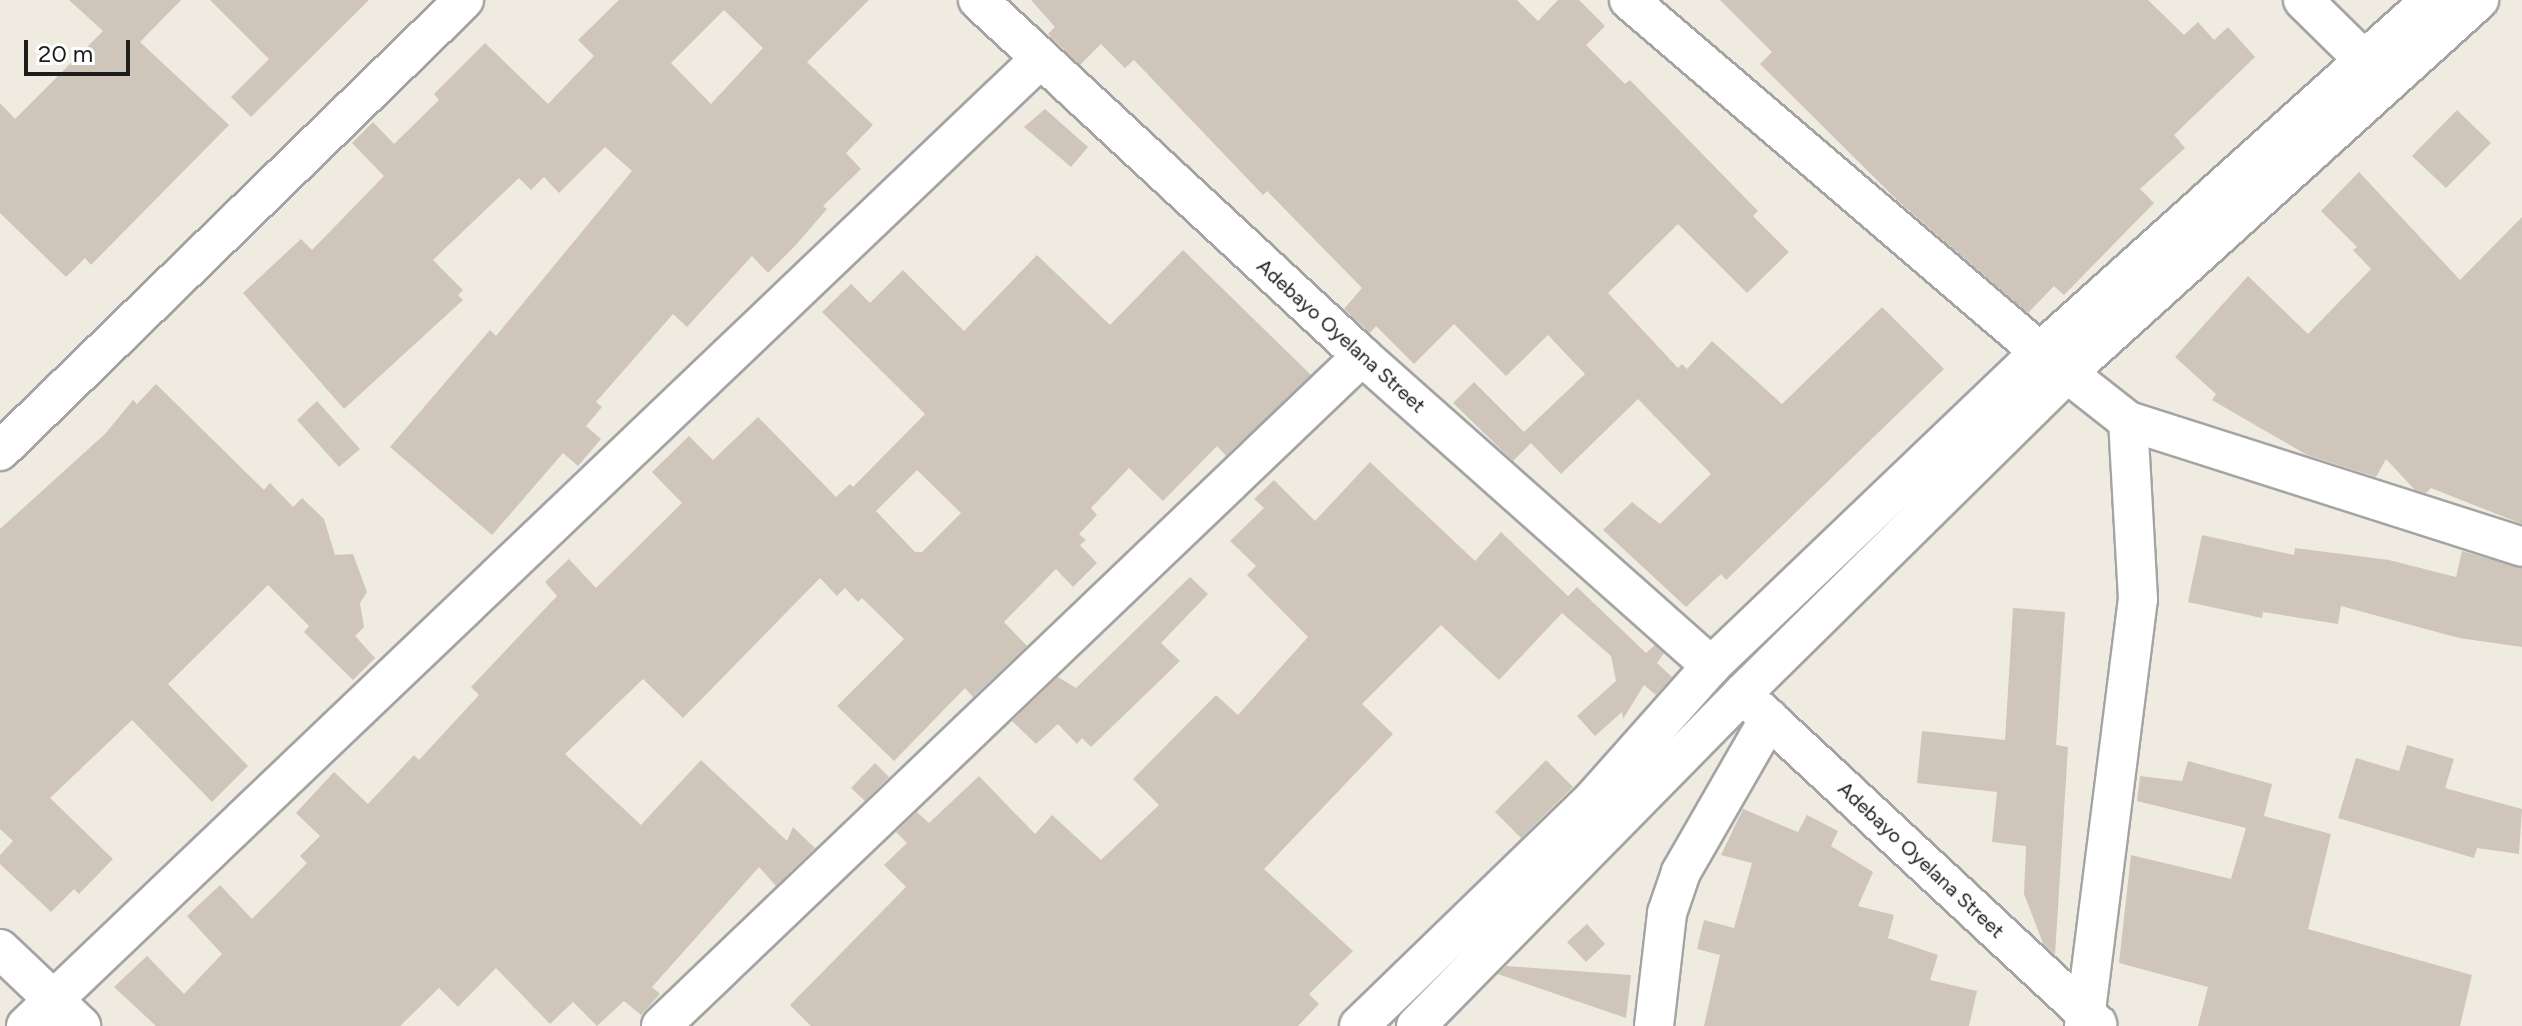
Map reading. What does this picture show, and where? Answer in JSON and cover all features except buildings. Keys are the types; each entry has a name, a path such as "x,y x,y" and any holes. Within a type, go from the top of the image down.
{"street":[{"path":"0,451 464,0"},
{"name":"Adebayo Oyelana Street","path":"978,0 1362,356 1711,666"},
{"path":"1629,0 2053,363 2128,421 2522,547"},
{"path":"2303,0 2364,60"},
{"path":"2123,300 2364,60 2431,0"},
{"path":"1359,1026 1594,798 1711,666 2123,300 2479,0"},
{"path":"26,1026 68,1013 1040,59"},
{"path":"661,1026 1362,356"},
{"path":"1416,1026 1755,706 2053,363"},
{"path":"2089,1021 2138,599 2128,421"},
{"path":"1654,1026 1667,913 1681,872 1755,706"},
{"name":"Adebayo Oyelana Street","path":"1755,706 2089,1021"},
{"path":"0,949 68,1013"}]}
